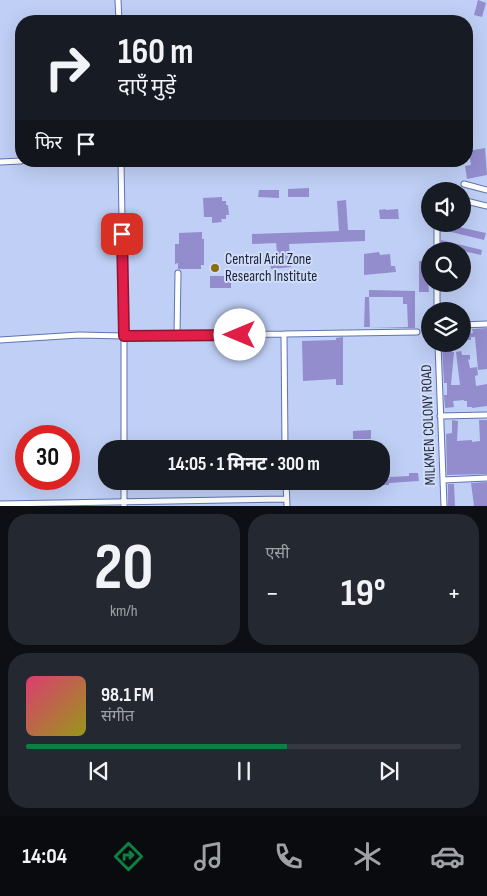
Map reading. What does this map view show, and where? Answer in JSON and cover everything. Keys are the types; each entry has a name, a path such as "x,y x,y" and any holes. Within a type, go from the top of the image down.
{"street":[{"path":"118,0 119,15"},
{"path":"0,162 15,161"},
{"path":"121,167 124,440"},
{"path":"471,186 487,190"},
{"path":"471,202 487,206"},
{"path":"177,335 178,273"},
{"path":"471,325 487,324"},
{"path":"0,340 79,335 417,332"},
{"path":"284,334 285,440"},
{"name":"MILKMEN COLONY ROAD","path":"438,352 444,506"},
{"path":"440,416 487,415"},
{"path":"443,480 487,478"},
{"path":"124,490 124,504"},
{"path":"286,490 286,506"},
{"path":"0,504 124,504 286,499"}],"building":[{"path":"478,0 486,3 482,17 474,15"},
{"path":"485,148 487,175 467,179 465,167 473,167 473,150"},
{"path":"309,188 309,197 288,197 288,189"},
{"path":"259,190 279,190 279,198 258,197"},
{"path":"222,197 222,201 226,201 226,205 228,205 229,215 226,215 226,219 221,219 222,222 212,223 212,217 204,217 203,198"},
{"path":"346,200 348,230 365,230 365,241 289,244 291,267 271,269 270,260 278,260 276,243 252,244 252,234 339,231 337,201"},
{"path":"398,209 399,219 380,219 379,210"},
{"path":"471,230 486,233 484,240 451,232 471,232"},
{"path":"202,232 202,239 204,239 204,265 201,265 201,269 178,269 178,263 175,264 175,244 179,244 179,233"},
{"path":"471,247 482,250 481,255 471,253"},
{"path":"379,252 380,255 390,254 391,266 395,266 396,272 364,275 364,254"},
{"path":"419,261 421,261 421,292 419,292"},
{"path":"210,276 231,276 231,288 210,288"},
{"path":"369,290 415,291 415,328 370,328 408,327 407,304 403,304 403,297 369,297"},
{"path":"365,297 369,297 370,327 364,327"},
{"path":"487,328 487,369 478,370 475,337 471,337 472,329"},
{"path":"343,337 343,385 336,385 336,379 303,381 302,341 336,340 336,338"},
{"path":"442,352 454,352 451,385 460,385 456,352 461,352 462,355 470,355 470,360 468,359 470,368 477,367 478,375 475,376 476,386 487,384 487,406 467,407 467,401 464,400 453,401 454,407 445,408 444,395 447,395 447,383 444,383"},
{"path":"452,420 458,421 457,441 472,440 472,442 480,441 479,420 487,420 487,474 447,475 446,434 452,433"},
{"path":"371,430 371,439 353,439 353,431"},
{"path":"409,473 418,473 419,481 390,483 390,477 409,476"},
{"path":"487,482 487,506 474,506 471,483"},
{"path":"448,484 454,484 455,506 448,506"}],"place":[{"name":"Central Arid Zone Research Institute","path":"215,268"}],"route":[{"path":"122,234 124,336 240,335"}]}
